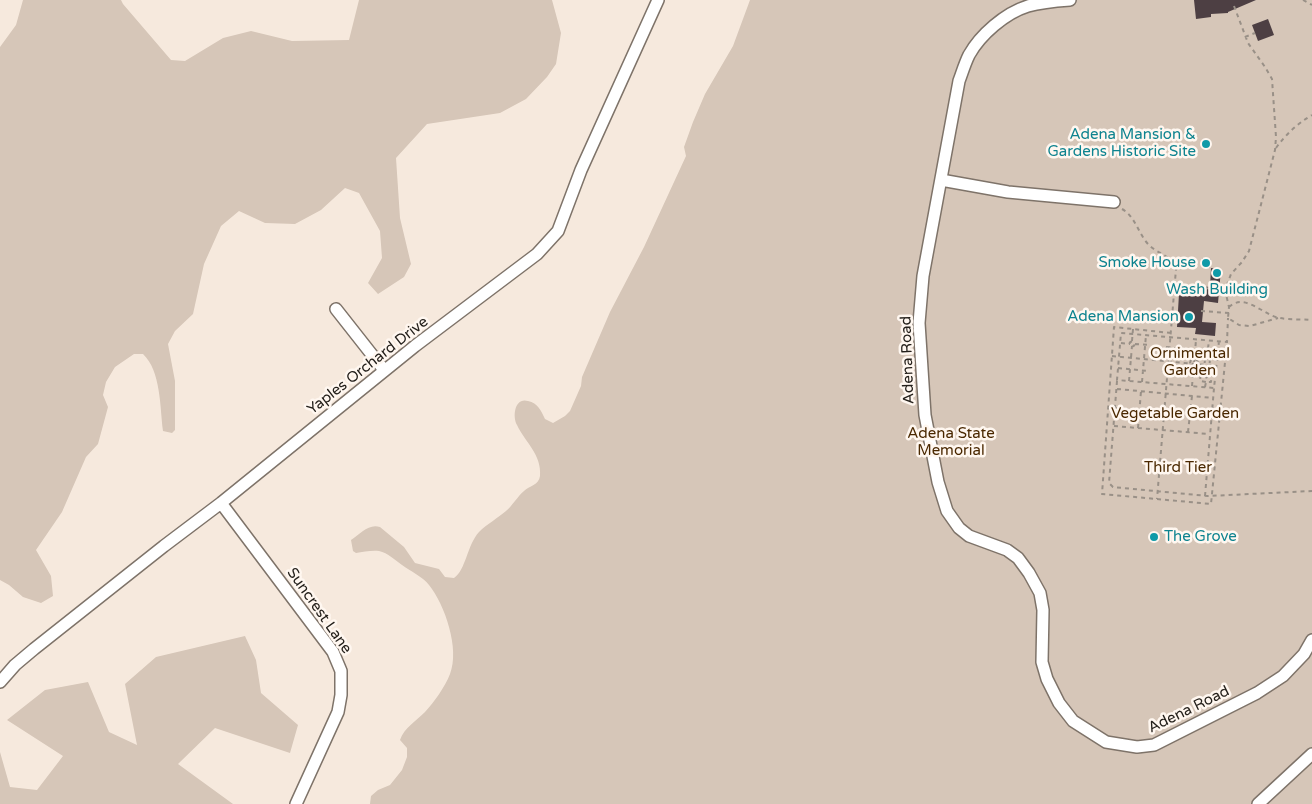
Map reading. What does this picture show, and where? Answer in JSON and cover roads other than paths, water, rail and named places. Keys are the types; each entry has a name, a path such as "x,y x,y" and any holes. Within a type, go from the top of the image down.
{"street":[{"name":"Yaples Orchard Drive","path":"0,682 15,665 34,649 221,503 384,370 536,254 558,231 581,170 658,0"},
{"name":"Adena Road","path":"1070,0 1050,1 1026,7 1005,17 985,34 969,55 958,81 923,276 919,323 925,415 938,482 947,511 958,528 968,536 1007,550 1018,558 1029,573 1040,593 1043,610 1042,662 1047,678 1059,703 1072,721 1106,742 1137,747 1154,745 1257,693 1283,676 1304,654 1312,640"},
{"path":"941,180 1008,192 1114,202"},
{"path":"336,309 384,370"},
{"name":"Suncrest Lane","path":"221,503 333,652 342,670 338,712 296,804"},
{"path":"1258,804 1312,754"}],"place":[{"name":"Adena Mansion & Gardens Historic Site","path":"1206,144"},
{"name":"Smoke House","path":"1206,263"},
{"name":"Wash Building","path":"1217,273"},
{"name":"Adena Mansion","path":"1189,317"},
{"name":"The Grove","path":"1154,537"}],"park label":[{"name":"Ornimental Garden","path":"1190,362"},
{"name":"Vegetable Garden","path":"1175,414"},
{"name":"Adena State Memorial","path":"951,442"},
{"name":"Third Tier","path":"1178,468"}]}
